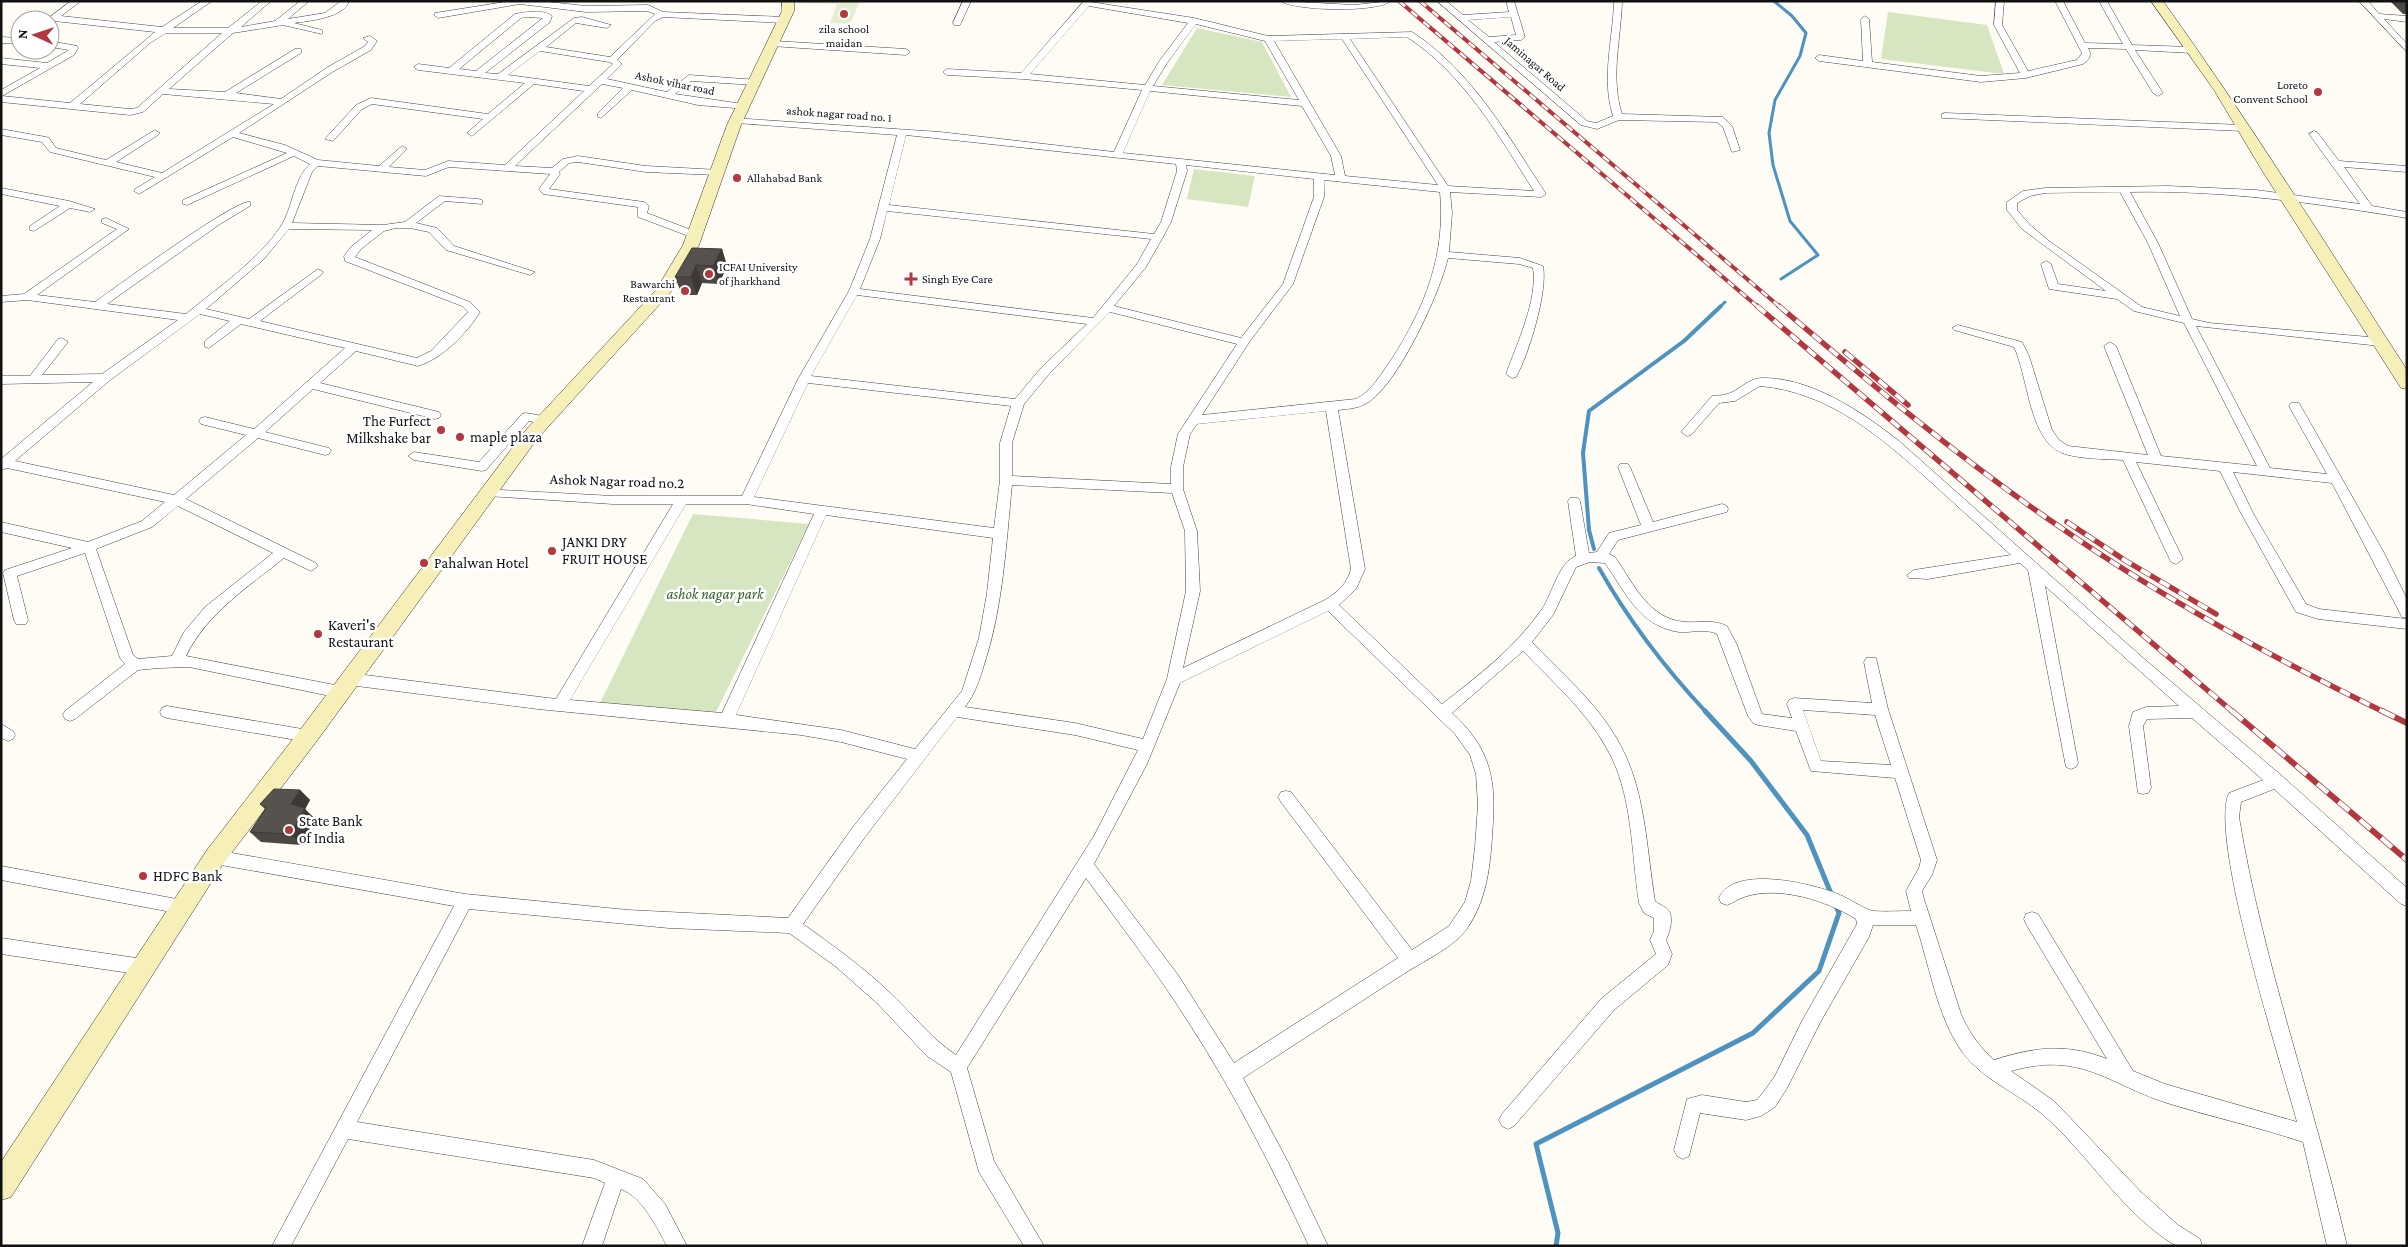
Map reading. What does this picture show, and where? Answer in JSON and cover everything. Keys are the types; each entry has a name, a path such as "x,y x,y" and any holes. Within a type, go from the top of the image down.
{"street":[{"path":"60,13 77,1"},
{"path":"71,107 162,30 208,1"},
{"path":"1,99 71,107 135,111 147,105 268,1"},
{"path":"280,24 305,1"},
{"path":"60,20 162,30 231,32 327,15 344,5 345,1"},
{"path":"957,23 967,1"},
{"path":"1284,1 1350,7 1375,6 1387,1"},
{"name":"Jaminagar Road","path":"1441,1 1586,125 1606,124 1618,117 1723,120 1735,150"},
{"path":"1487,40 1521,37 1510,1"},
{"path":"1618,1 1618,26 1614,43 1610,88 1618,117"},
{"path":"2000,1 1998,25 2026,75"},
{"path":"1819,58 1981,79 2026,75 2080,62 2085,58 2082,45 2059,1"},
{"path":"2103,1 2158,93"},
{"path":"2157,1 2220,90 2380,342 2401,370 2407,384"},
{"path":"2363,1 2403,42 2407,49"},
{"path":"1,1187 215,857 308,736 487,492 544,420 662,292 683,260 695,235 740,113 774,44 786,11 661,14 648,8 586,8 563,3 516,2 438,15"},
{"path":"1023,76 1088,2 1194,21 1268,39 1344,36 1445,189 1448,219 1444,255 1423,314 1400,354 1372,394 1352,405 1194,420"},
{"path":"451,71 518,16 527,14 548,16 547,20 478,74"},
{"path":"612,60 652,19 661,14"},
{"path":"1461,18 1514,14"},
{"path":"2377,16 2407,18"},
{"path":"1865,19 1868,64"},
{"path":"500,77 574,22 582,20 607,25"},
{"path":"1117,155 1147,89 1163,62 1194,21"},
{"path":"280,24 319,32"},
{"name":"ashok nagar road no. 1","path":"740,113 1180,162 1445,189 1541,194 1479,99 1418,39 1407,34 1344,36"},
{"path":"139,191 283,102 331,69 368,48 373,41 367,38"},
{"path":"1268,39 1303,103 1336,156 1340,178"},
{"path":"774,44 906,52"},
{"path":"2082,45 2192,50"},
{"path":"60,46 74,48 71,53 60,60"},
{"path":"508,168 618,64 612,60 538,48"},
{"path":"227,95 298,51"},
{"path":"1,94 60,60"},
{"path":"1,61 50,66"},
{"path":"418,67 593,89"},
{"path":"947,72 1023,76 1303,103"},
{"path":"669,96 689,78 755,82"},
{"path":"472,134 532,81"},
{"name":"Ashok vihar road","path":"602,81 631,86 740,113"},
{"path":"601,115 631,86"},
{"path":"162,91 227,95 283,102"},
{"path":"330,140 359,107 371,101 491,117"},
{"path":"1945,116 2243,128"},
{"path":"1,132 36,137 46,140 47,145 53,150 164,176"},
{"path":"746,500 804,379 854,291 875,239 902,132"},
{"path":"108,163 155,133"},
{"path":"232,134 282,147 316,163 426,173 448,164 554,171"},
{"path":"2314,134 2369,209"},
{"path":"380,170 402,149"},
{"path":"187,202 294,153"},
{"path":"695,235 642,215 644,206 640,204 547,192 544,189 555,174 554,171 566,161 578,159 646,169 717,172"},
{"path":"792,926 859,832 968,692 986,638 994,593 1006,480 1006,443 1018,403 1045,371 1096,322 1142,265 1166,222 1182,171 1180,162"},
{"path":"3,464 105,378 188,318 259,258 286,226 308,172 316,163"},
{"path":"2336,164 2407,170"},
{"path":"958,1067 1100,841 1146,746 1174,678 1192,591 1192,530 1177,489 1177,467 1184,434 1243,342 1288,284 1319,197 1319,176"},
{"path":"2123,189 2153,243 2188,321 2265,470"},
{"path":"2380,342 2209,326 2149,313 2118,296 2026,227 2012,210 2012,202 2018,196 2043,191 2123,189 2225,191 2288,197 2407,215"},
{"path":"1,191 90,209"},
{"path":"406,226 443,198 478,202"},
{"path":"34,228 69,204"},
{"path":"97,306 216,222 246,204"},
{"path":"884,208 1158,237"},
{"path":"27,296 124,229 106,220"},
{"path":"197,310 410,361 426,360 470,320 474,312 472,308 349,259 353,250 388,224 406,226 433,230 438,233 442,244 450,248 530,272"},
{"path":"286,226 382,227"},
{"path":"1444,255 1520,261 1538,266 1540,276 1534,308 1512,374"},
{"path":"2046,264 2054,288 2118,296"},
{"path":"251,323 318,272"},
{"path":"854,291 1096,322"},
{"path":"1,299 27,296 188,318"},
{"path":"1107,308 1243,342"},
{"path":"209,344 239,320"},
{"path":"1958,328 2018,344 2048,430 2060,448 2128,458 2265,470 2335,479"},
{"path":"34,378 62,342"},
{"path":"2110,346 2156,460"},
{"path":"21,620 10,573 89,547 147,524 256,434 352,348"},
{"path":"1,380 105,378"},
{"path":"804,379 1018,403"},
{"path":"1687,432 1716,399 1731,398 1753,384 1770,383 1813,394 1844,408 1880,433 2277,781 2407,899"},
{"path":"311,385 435,415"},
{"path":"1174,678 1330,604 1348,592 1355,581 1358,569 1331,406"},
{"path":"2295,406 2407,613"},
{"path":"414,456 482,467 526,417 544,420"},
{"path":"205,421 324,451"},
{"path":"2128,458 2176,559"},
{"path":"3,464 177,500 311,566"},
{"path":"2224,466 2252,522 2301,608 2318,614 2407,624"},
{"path":"1624,467 1649,528"},
{"path":"1006,480 1177,489"},
{"name":"Ashok Nagar road no.2","path":"487,492 613,500 746,500 1001,534"},
{"path":"560,704 683,499"},
{"path":"1574,501 1583,559"},
{"path":"1602,556 1609,541 1614,536 1722,509"},
{"path":"726,720 822,511"},
{"path":"1,527 89,547"},
{"path":"89,547 127,658 134,664 145,665 178,660 344,685 726,720 838,735 918,756"},
{"path":"178,660 188,636 210,611 283,552"},
{"path":"1441,713 1494,671 1524,643 1551,608 1561,590 1571,564 1583,559 1602,556 1610,560 1638,603 1656,621 1675,627 1713,626 1722,630 1730,645 1753,712 1758,719 1802,726"},
{"path":"1914,575 1951,572 1985,563 2028,563"},
{"path":"2028,563 2048,631 2071,763"},
{"path":"1230,1076 1455,931 1463,922 1476,896 1480,878 1485,804 1482,764 1477,753 1441,713 1330,604"},
{"path":"1508,1120 1608,1004 1662,960 1664,954 1658,940 1662,930 1662,914 1650,908 1647,903 1633,804 1626,775 1612,744 1599,724 1524,643"},
{"path":"1871,662 1880,709 1929,860 1928,872 1915,888 1922,918 1950,1007 1960,1032 1970,1048 1992,1069 2016,1083 2047,1106 2077,1133 2153,1218 2174,1235 2193,1246"},
{"path":"70,715 134,664"},
{"path":"1880,709 1794,704 1816,767 1901,772"},
{"path":"954,711 1069,728 1124,739 1146,746"},
{"path":"166,712 308,736"},
{"path":"2143,788 2136,726 2138,716 2146,713 2197,712"},
{"path":"2277,781 2234,798 2231,817 2268,989 2311,1135 2337,1246"},
{"path":"1286,798 1410,961"},
{"path":"215,857 465,901 554,911 726,925 792,926 841,961 883,997 933,1050 958,1067 986,1165 1035,1246"},
{"path":"1085,864 1148,946 1209,1040 1288,1180 1319,1246"},
{"path":"1,873 182,908"},
{"path":"1727,898 1738,889 1751,886 1790,888 1808,892 1858,913 1922,918"},
{"path":"281,1246 465,901"},
{"path":"1683,1150 1693,1105 1707,1104 1748,1112 1764,1106 1772,1095 1808,1026 1863,932 1858,913"},
{"path":"2032,919 2126,1076"},
{"path":"1,946 143,967"},
{"path":"1992,1069 2032,1056 2064,1055 2080,1057 2165,1093 2272,1122 2311,1135"},
{"path":"343,1129 594,1169 636,1186 658,1211 678,1246"},
{"path":"1,1155 21,1157"},
{"path":"592,1246 616,1178"}],"green space":[{"name":"zila school maidan","path":"799,1 860,1 850,24 830,23 837,4 798,3"},
{"path":"1888,12 1987,25 2004,74 1881,59"},
{"path":"1197,28 1262,42 1291,97 1162,85"},
{"path":"1194,169 1255,176 1248,207 1187,199"},
{"name":"ashok nagar park","path":"693,514 809,524 713,718 597,709"}],"building":[{"path":"692,248 722,249 713,266 696,265 691,277 675,277"},
{"path":"274,789 300,790 291,804 305,808 291,834 250,832 266,808 260,804"}],"waterway":[{"path":"1774,1 1792,16 1806,33 1800,56 1775,100 1769,133 1773,165 1790,221 1818,255 1781,279"},
{"path":"1721,306 1725,302"},
{"path":"1594,549 1589,530 1583,453 1589,411 1684,341 1721,306"},
{"path":"1599,568 1622,607 1648,643 1706,712"},
{"path":"1705,711 1751,761 1807,835 1832,896"},
{"path":"1556,1246 1558,1233 1536,1144 1753,1033 1819,971 1839,913 1836,906"}],"railway":[{"path":"1399,1 1758,307"},
{"path":"1420,1 1780,307"},
{"path":"1757,306 2233,712"},
{"path":"1779,306 1950,446 2021,499 2096,551 2176,601 2258,648 2382,711"},
{"path":"1845,352 1908,405"},
{"path":"2067,522 2126,561 2216,614"},
{"path":"2232,711 2407,860"},
{"path":"2382,711 2407,723"}],"place":[{"name":"zila school maidan","path":"844,14"},
{"name":"Loreto Convent School","path":"2318,92"},
{"name":"Allahabad Bank","path":"737,178"},
{"name":"ICFAI University of jharkhand","path":"709,274"},
{"name":"Singh Eye Care","path":"911,279"},
{"name":"Bawarchi Restaurant","path":"685,291"},
{"name":"The Furfect Milkshake bar","path":"441,430"},
{"name":"maple plaza","path":"460,437"},
{"name":"JANKI DRY FRUIT HOUSE","path":"552,551"},
{"name":"Pahalwan Hotel","path":"424,563"},
{"name":"Kaveri's Restaurant","path":"318,634"},
{"name":"State Bank of India","path":"289,830"},
{"name":"HDFC Bank","path":"143,876"}]}
